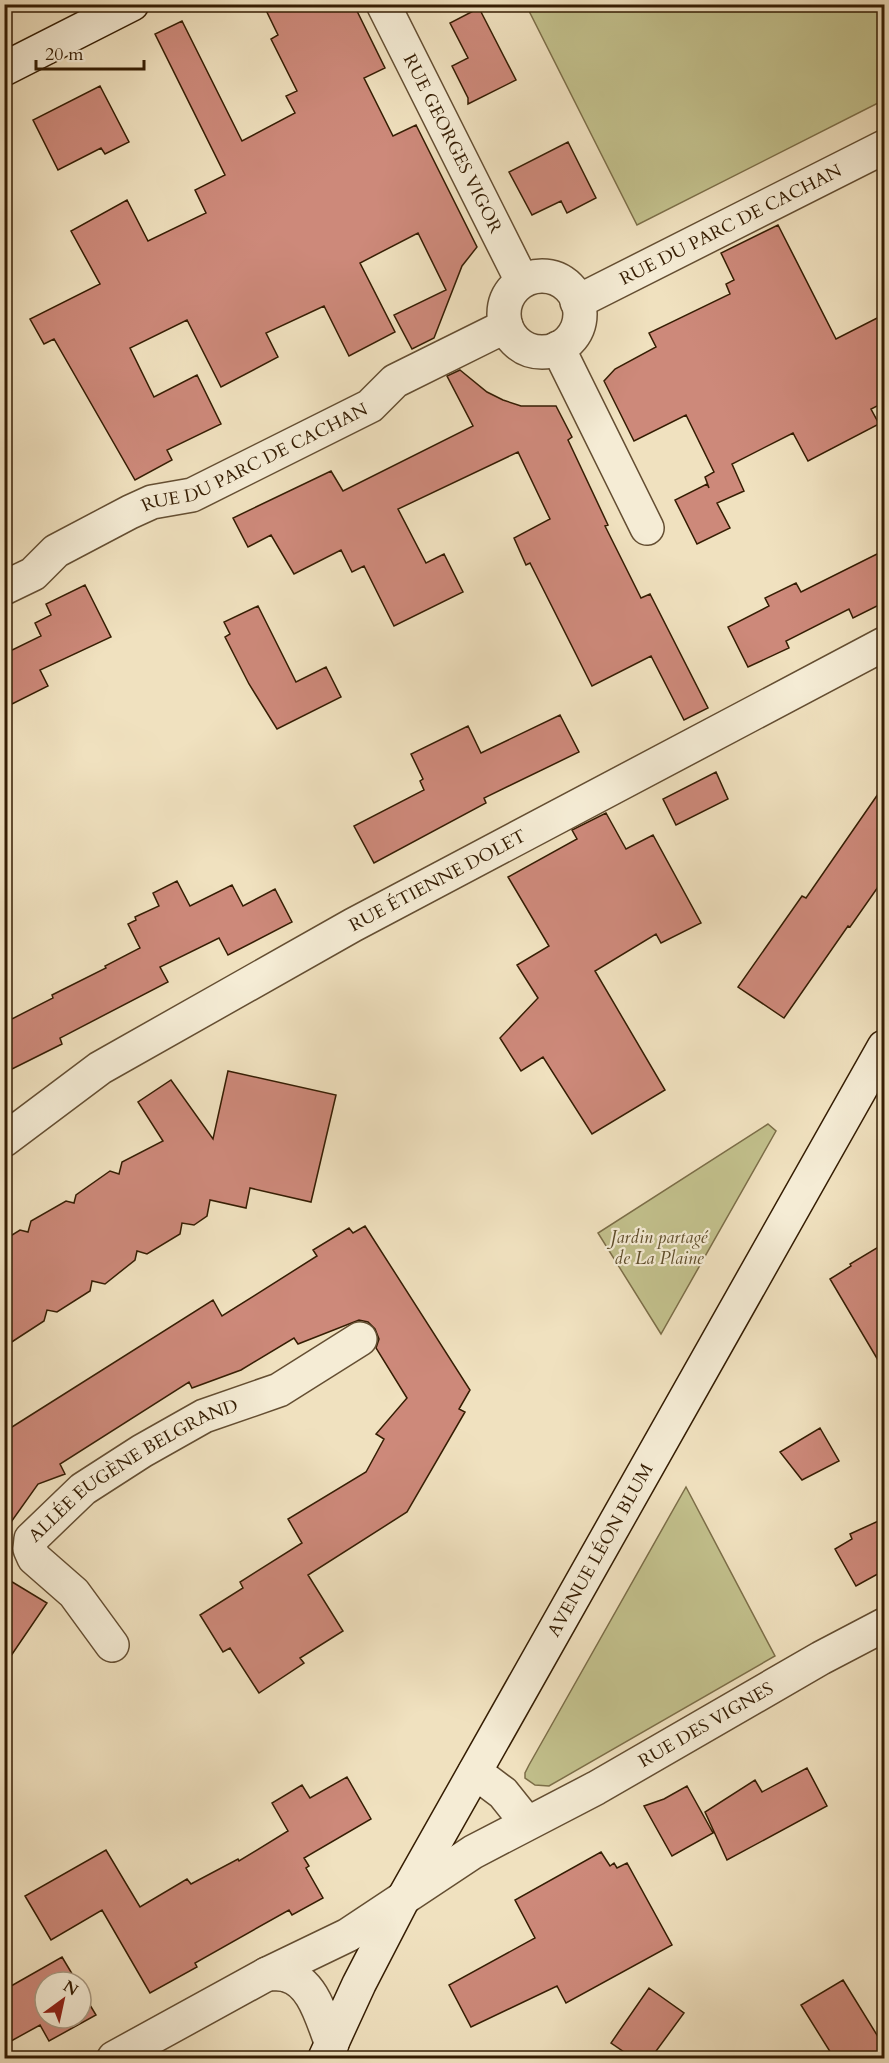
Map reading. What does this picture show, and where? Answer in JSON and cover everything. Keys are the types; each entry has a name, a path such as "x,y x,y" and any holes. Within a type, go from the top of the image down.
{"street":[{"path":"4,69 132,4"},
{"name":"RUE GEORGES VIGOR","path":"383,4 522,281"},
{"name":"RUE DU PARC DE CACHAN","path":"577,302 885,147"},
{"path":"532,277 554,278 565,284 573,292 577,302 580,312 574,334 558,348 537,352 527,349 511,336 506,326 504,306 508,296 522,281 532,277"},
{"name":"RUE DU PARC DE CACHAN","path":"4,588 33,574 56,551 130,512 152,502 192,495 370,406 395,381 506,326"},
{"path":"558,348 647,528"},
{"name":"RUE ÉTIENNE DOLET","path":"4,1140 99,1068 353,925 885,644"},
{"name":"AVENUE LÉON BLUM","path":"328,2051 359,1984 403,1899 885,1047"},
{"name":"ALLÉE EUGÈNE BELGRAND","path":"112,1645 74,1593 34,1558 30,1549 31,1539 83,1489 142,1451 204,1416 279,1390 360,1339"},
{"name":"RUE DES VIGNES","path":"114,2058 267,1974 348,1935 473,1852 596,1788 821,1658 885,1626"},
{"path":"475,1772 502,1793 527,1823"},
{"path":"267,1974 286,1975 305,1988 315,2001 328,2051"}],"green space":[{"path":"526,5 884,5 884,100 637,225"},
{"name":"Jardin partagé de La Plaine","path":"768,1124 776,1131 661,1334 598,1233"},
{"path":"686,1487 775,1656 549,1786 535,1785 525,1778 529,1765"}],"building":[{"path":"263,4 354,5 385,68 364,78 393,136 416,125 477,247 462,266 434,338 412,349 394,315 446,290 418,233 360,263 395,332 349,356 324,306 266,333 278,357 221,387 187,320 130,348 154,397 197,375 221,424 167,450 172,460 135,480 54,339 44,344 30,319 100,284 71,231 127,200 148,241 206,213 195,190 225,175 155,34 182,21 242,141 295,113 286,96 297,91 271,39 278,35"},
{"path":"479,8 516,80 468,104 468,98 452,66 468,58 450,23"},
{"path":"100,86 129,142 105,154 101,148 58,170 33,120"},
{"path":"568,142 596,198 567,213 561,201 532,215 509,172"},
{"path":"778,225 836,339 885,314 885,402 871,409 879,424 808,461 793,433 732,464 744,491 717,503 730,528 697,544 675,500 707,484 709,488 705,477 714,472 686,415 634,441 604,381 615,369 656,347 649,333 730,294 726,284 734,280 721,253"},
{"path":"460,370 487,392 503,400 521,406 556,406 572,437 568,440 608,525 605,526 641,598 650,594 708,708 684,720 651,656 592,686 530,563 526,565 514,538 550,519 518,452 398,509 426,563 444,554 463,592 394,626 364,566 352,572 341,550 294,574 271,535 248,547 233,518 331,471 343,491 473,426 447,376"},
{"path":"885,550 885,602 853,618 849,609 786,641 789,648 748,667 728,627 769,606 765,598 796,583 801,592"},
{"path":"85,585 111,637 40,670 48,686 4,708 4,654 41,636 35,623 51,615 46,604"},
{"path":"258,606 296,682 326,667 341,697 277,729 249,684 225,637 230,634 224,622"},
{"path":"560,715 579,752 484,798 486,803 374,863 354,826 424,790 420,781 423,779 411,754 468,726 481,753"},
{"path":"716,772 728,799 676,825 663,799"},
{"path":"885,784 885,877 784,1018 738,987 802,896 806,898"},
{"path":"606,813 626,849 653,835 701,923 661,943 656,934 595,971 665,1090 592,1134 543,1057 521,1071 500,1038 538,998 517,965 549,946 508,877 577,839 572,830"},
{"path":"177,881 190,906 232,885 243,906 275,889 292,922 228,955 219,938 160,967 168,982 60,1038 62,1044 4,1073 4,1023 140,948 128,924 136,920 135,917 159,906 153,893"},
{"path":"228,1071 336,1095 311,1202 250,1188 246,1208 210,1200 207,1216 194,1225 182,1223 180,1234 147,1254 137,1251 135,1260 105,1284 92,1281 90,1291 57,1312 47,1310 44,1321 4,1347 4,1240 20,1230 28,1232 31,1221 66,1201 74,1203 76,1195 110,1171 119,1174 122,1162 163,1141 138,1102 171,1080 213,1139"},
{"path":"365,1226 470,1390 459,1409 465,1412 407,1512 308,1575 343,1631 300,1658 304,1663 259,1693 230,1648 223,1652 200,1615 243,1588 240,1582 302,1543 288,1519 366,1472 384,1439 376,1434 407,1398 376,1348 379,1339 375,1329 368,1322 359,1320 298,1344 294,1338 241,1370 192,1388 189,1382 60,1464 65,1474 38,1484 4,1532 4,1432 213,1300 222,1316 317,1256 313,1250 349,1228 353,1233"},
{"path":"885,1243 885,1372 830,1279"},
{"path":"820,1428 839,1461 802,1480 780,1452"},
{"path":"885,1518 885,1570 856,1586 835,1549 852,1539 850,1534"},
{"path":"4,1577 47,1603 4,1666"},
{"path":"807,1768 827,1806 727,1860 705,1812 755,1780 762,1792"},
{"path":"347,1777 371,1819 304,1858 309,1866 306,1868 323,1898 292,1915 289,1910 195,1963 197,1967 150,1993 102,1910 51,1940 25,1896 106,1850 140,1907 187,1879 191,1884 238,1859 239,1861 288,1831 272,1803 302,1785 310,1798"},
{"path":"687,1786 713,1833 672,1856 644,1806 664,1799"},
{"path":"601,1852 610,1866 614,1863 617,1868 627,1863 672,1945 566,2003 557,1986 471,2027 449,1985 535,1938 515,1900"},
{"path":"62,1957 70,1970 39,1970"},
{"path":"33,1974 33,2029 4,2045 4,1990"},
{"path":"843,1980 885,2048 885,2058 834,2058 801,2005"},
{"path":"649,1988 684,2013 651,2058 633,2058 611,2043"},
{"path":"43,2030 69,2030 49,2041"}]}
